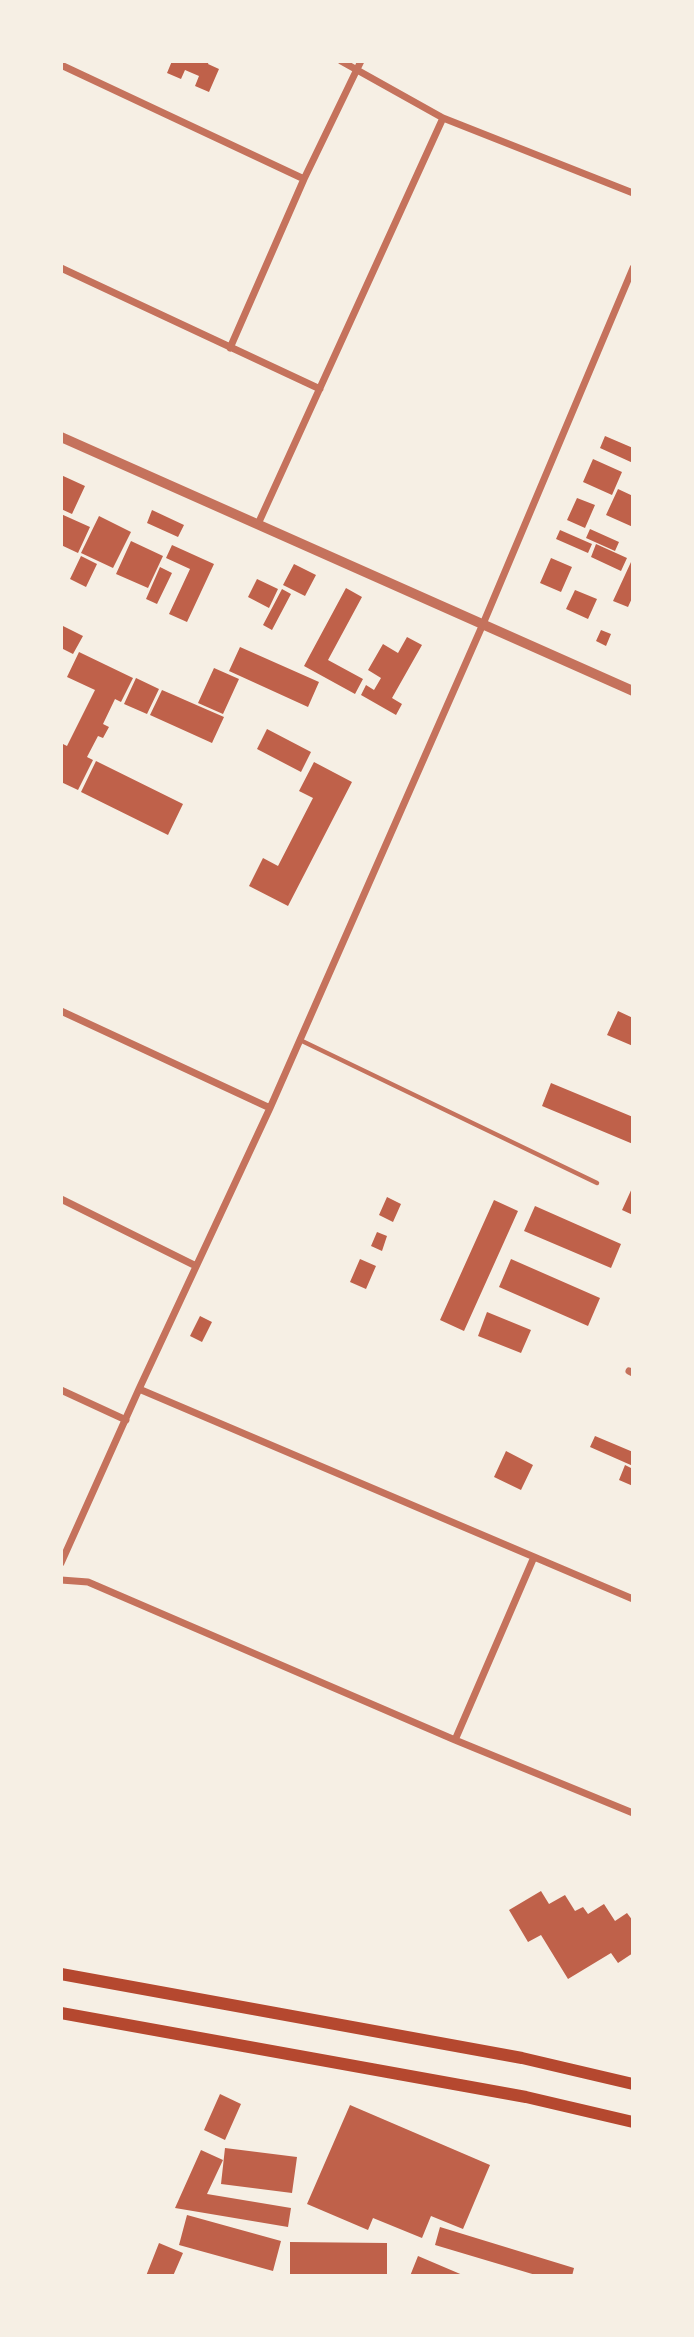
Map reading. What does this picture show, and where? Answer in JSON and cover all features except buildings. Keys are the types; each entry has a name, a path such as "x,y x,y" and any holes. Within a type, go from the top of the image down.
{"main road":[{"path":"61,1974 522,2057 633,2084"},
{"path":"61,2013 512,2095 633,2122"}],"street":[{"path":"341,61 443,118 633,193"},
{"path":"230,348 304,179 361,61"},
{"path":"61,65 304,179"},
{"path":"258,524 443,118"},
{"path":"61,268 320,389"},
{"path":"61,1563 270,1108 484,624 633,268"},
{"path":"61,437 633,691"},
{"path":"61,1011 270,1108"},
{"path":"61,1199 196,1266"},
{"path":"139,1389 633,1599"},
{"path":"61,1390 126,1420"},
{"path":"455,1740 534,1557"},
{"path":"61,1580 88,1582 455,1740 633,1813"}],"lane":[{"path":"300,1040 597,1183"}]}
